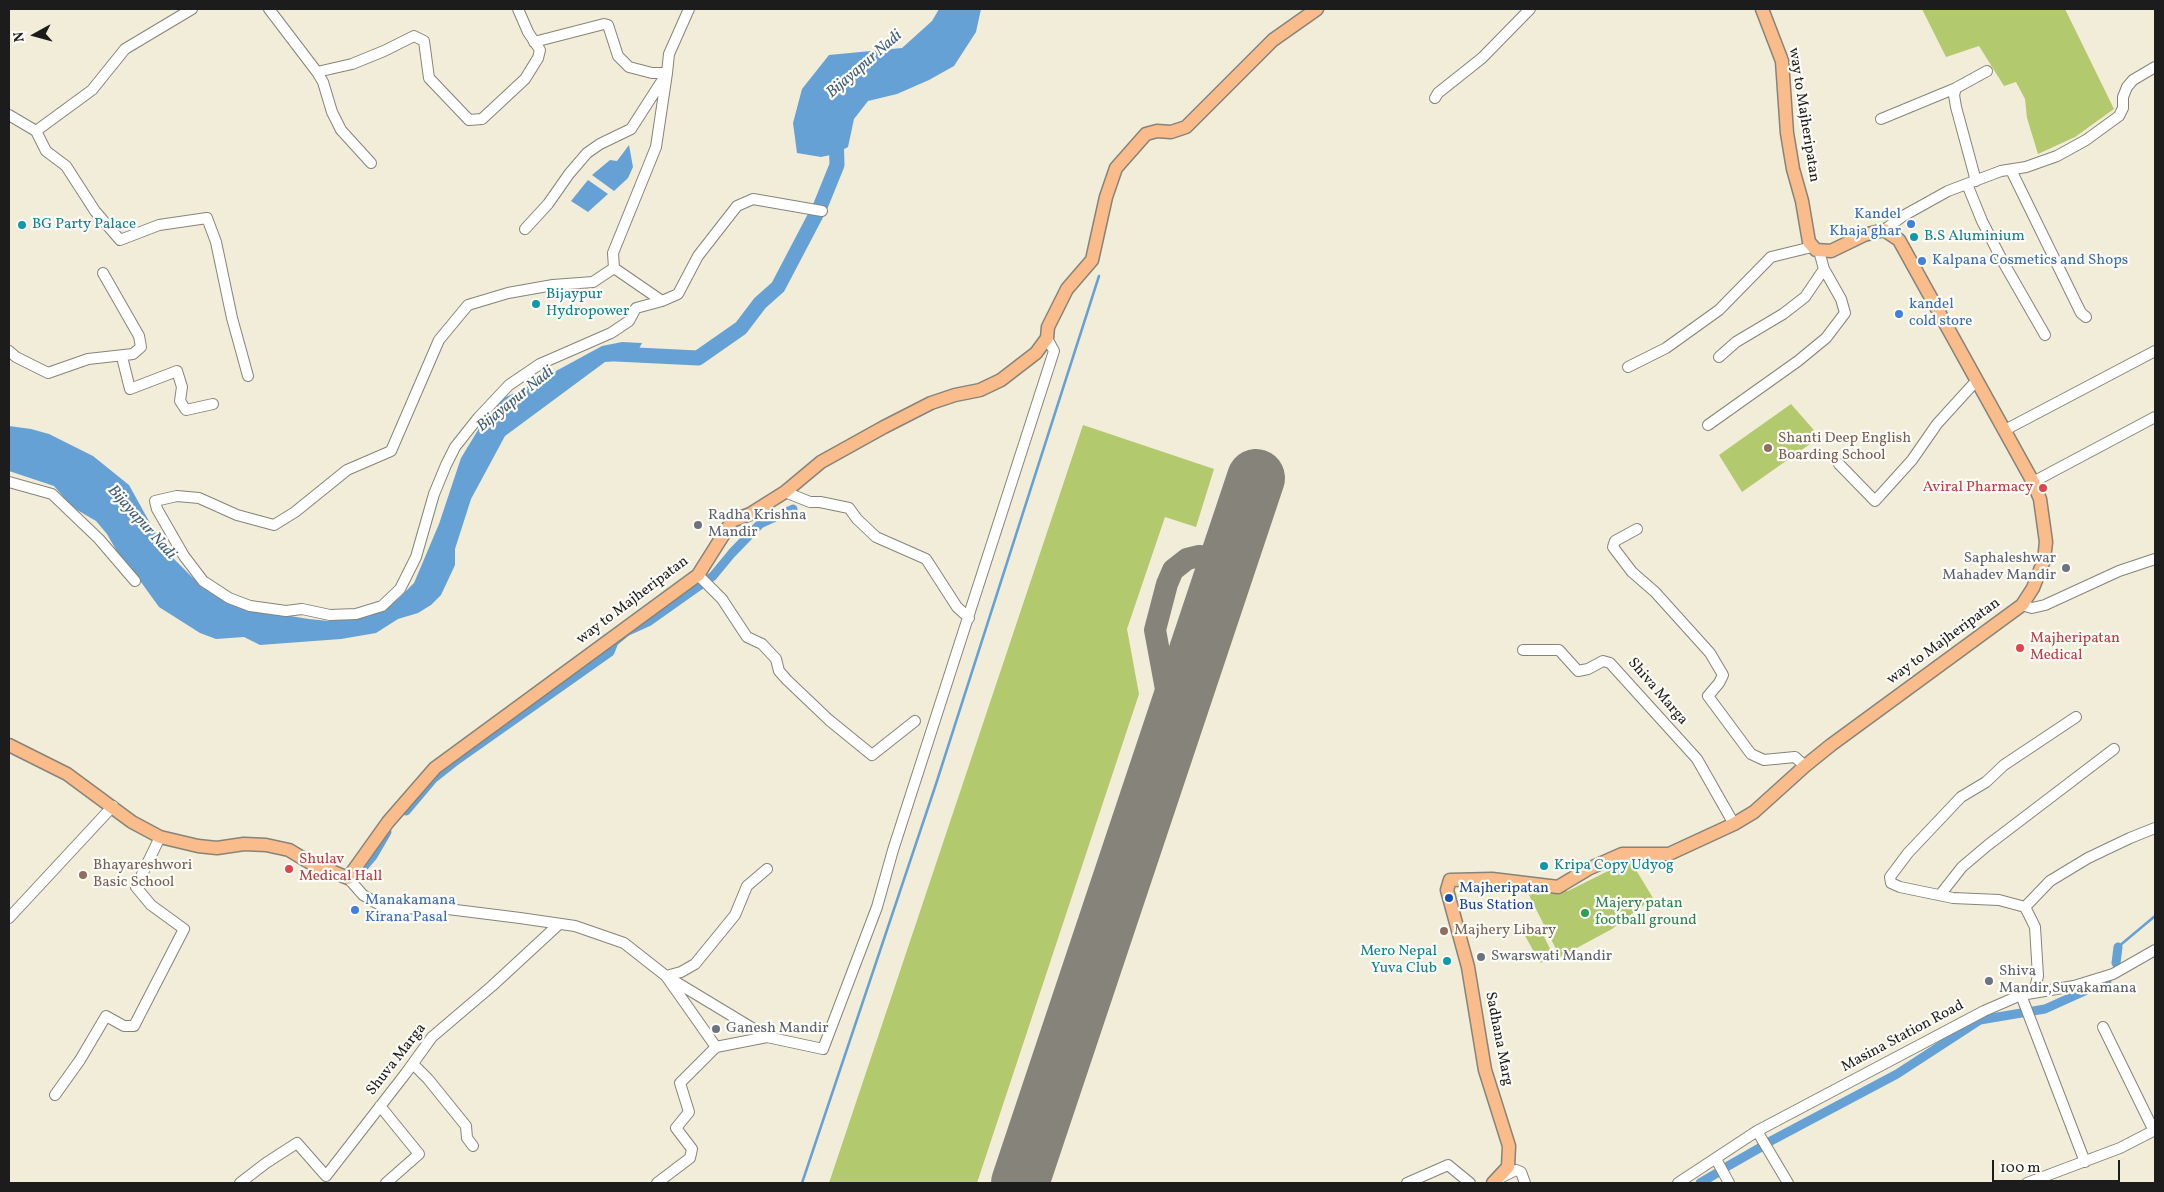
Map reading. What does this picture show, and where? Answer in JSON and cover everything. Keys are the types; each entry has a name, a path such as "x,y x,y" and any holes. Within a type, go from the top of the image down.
{"main road":[{"name":"way to Majheripatan","path":"348,878 388,822 435,768 698,575 732,521 750,514 785,492 821,462 884,426 931,403 955,394 980,390 1001,380 1036,353 1047,338 1048,327 1066,289 1092,260 1106,196 1116,168 1146,134 1157,131 1171,132 1186,127 1274,40 1317,9"},
{"name":"way to Majheripatan","path":"1762,9 1782,61 1793,169 1802,201 1806,234 1816,249"},
{"name":"way to Majheripatan","path":"1456,924 1447,890 1450,880 1492,879 1558,887 1588,869 1622,854 1669,854 1734,824 1754,812 1805,766 2022,605 2027,599 2044,560 2046,542 2040,499 2005,430 1899,240 1884,230"},
{"path":"1816,249 1831,251 1864,235 1884,230"},
{"path":"9,745 67,774 113,806 132,822 160,837 198,846 217,848 244,844 266,845 289,850 309,862 348,878"},
{"name":"Sadhana Marg","path":"1456,924 1468,967 1485,1070 1509,1146 1508,1167 1495,1181"}],"street":[{"path":"36,130 92,90 125,49 192,9"},
{"path":"269,9 318,72 332,112 341,130 371,163"},
{"path":"318,72 352,64 414,36 424,41 429,78 468,120 482,119 525,79 538,58 540,50 528,32 518,9"},
{"path":"614,268 614,253 656,147 669,54 689,9"},
{"path":"1435,98 1438,93 1482,58 1530,9"},
{"path":"534,42 604,24 608,25 618,56 629,67 652,73 667,73"},
{"path":"1884,230 1911,211 1971,182 2058,156 2086,140 2120,116 2124,108 2123,96 2127,87 2133,80 2155,67"},
{"path":"1881,119 1956,88 1986,71"},
{"path":"525,230 587,154 600,144 631,129 667,73"},
{"path":"1956,88 1954,94 1956,107 1971,182 1982,221 2045,335"},
{"path":"9,115 36,130 46,151 66,166 95,211 120,240 158,225 207,218 216,242 232,318 248,376"},
{"path":"2011,170 2081,313 2086,317"},
{"path":"614,268 593,282 553,285 508,293 468,305 439,340 391,451 347,470 295,512 274,525 237,515 199,498 177,496 155,501 157,510 184,556 203,581 229,598 250,606 286,611 302,610 330,615 356,614 382,606 400,589 416,556 434,494 454,447 478,418 510,385 540,364 611,333 629,321 636,308 662,301 678,294 698,256 738,206 753,199 819,210"},
{"path":"1628,368 1666,348 1720,310 1771,257 1816,249 1845,313 1826,338 1798,362 1708,425"},
{"path":"614,268 662,301"},
{"path":"1719,357 1736,342 1783,314 1806,297 1824,269"},
{"path":"9,351 16,357 48,373 88,359 122,357 133,354 141,347 139,336 102,273"},
{"path":"348,878 363,895 385,908 448,909 575,926 624,943 666,976 767,1037 820,1050 825,1047 877,908 893,850 1054,351 1047,338"},
{"path":"2005,430 2155,351"},
{"path":"122,357 130,389 177,371 182,386 180,401 186,410 213,404"},
{"path":"1839,464 1875,501 1912,460 1937,424 1976,380"},
{"path":"2033,482 2155,417"},
{"path":"9,482 52,494 99,539 135,580"},
{"path":"785,492 810,502 820,502 849,508 857,519 876,537 926,559 956,607 969,618"},
{"path":"1637,529 1615,541 1613,547 1632,572 1655,592 1710,652 1723,675 1708,696 1751,754 1764,760 1795,757 1805,766"},
{"path":"2022,605 2032,608 2045,605 2119,571 2155,559"},
{"path":"698,575 722,599 748,638 762,644 776,659 779,671 787,680 830,720 872,755 915,721"},
{"name":"Shiva Marga","path":"1523,650 1559,650 1578,671 1588,669 1603,661 1610,663 1697,759 1734,824"},
{"path":"2026,907 1999,900 1978,900 1940,895 1895,885 1891,883 1890,876 1908,853 1961,797 1986,782 2004,765 2076,717"},
{"path":"1940,895 1962,868 1988,845 2114,749"},
{"path":"9,918 113,806"},
{"path":"2026,907 2050,881 2088,858 2155,828"},
{"path":"55,1095 80,1060 106,1016 124,1026 134,1026 184,929 151,904 136,887 160,837"},
{"path":"666,976 681,972 695,964 735,915 747,886 767,869"},
{"path":"2026,907 2035,927 2038,976 2034,992"},
{"name":"Shuva Marga","path":"240,1183 297,1143 326,1176 432,1036 492,986 558,925"},
{"name":"Masina Station Road","path":"1678,1183 1757,1131 1984,1011 2021,995 2074,986 2113,974 2155,950"},
{"path":"666,976 716,1047"},
{"path":"2021,995 2085,1162"},
{"path":"2027,1183 2120,1148 2155,1131 2103,1027"},
{"path":"657,1183 690,1158 692,1149 676,1128 689,1112 680,1083 716,1047 767,1037"},
{"path":"412,1064 428,1079 466,1126 467,1138 473,1146"},
{"path":"380,1106 419,1154 386,1183"},
{"path":"1757,1131 1788,1183"},
{"path":"1716,1158 1729,1183"},
{"path":"1407,1183 1448,1166 1470,1183"},
{"path":"1495,1181 1516,1170 1521,1172 1525,1183"}],"green space":[{"path":"1922,9 2065,9 2114,109 2075,137 2038,154 2027,118 2025,99 2016,82 2004,86 1979,46 1946,57"},
{"path":"1791,404 1820,437 1742,492 1719,455"},
{"path":"1083,425 1214,469 1196,527 1165,517 1127,629 1139,694 977,1183 829,1183"},
{"name":"Majery patan football ground","path":"1630,860 1653,898 1612,929 1560,957 1529,895 1544,890 1568,891"},
{"path":"1538,924 1554,957 1540,963 1523,932"}],"water":[{"path":"939,9 981,9 976,32 954,66 929,80 897,94 868,101 854,119 848,147 835,154 821,157 797,153 793,123 802,89 829,55 902,48 932,21"},
{"path":"629,145 633,167 628,178 614,191 592,175 610,160 617,161"},
{"path":"588,180 608,194 588,212 571,201"},
{"path":"622,342 642,343 633,360 605,362 505,436 471,499 455,549 455,565 441,595 431,605 418,613 398,619 376,633 341,639 260,645 244,637 216,639 200,633 159,607 138,578 123,562 107,534 96,521 72,507 54,486 9,471 9,426 49,434 93,456 129,485 165,550 192,577 215,594 265,612 329,621 357,618 370,615 398,599 414,583 439,524 461,458 495,402 602,346"}],"waterway":[{"name":"Bijayapur Nadi","path":"616,354 698,358 741,328 760,303 778,287 820,207 837,165 836,133"},
{"path":"802,1183 936,784 1099,276"},
{"path":"406,811 433,779 457,760 610,652 614,642 626,632 648,622 713,576 760,524 793,509"},
{"path":"354,878 373,856 387,832"},
{"path":"2118,947 2155,916"},
{"path":"2116,963 2118,947"},
{"path":"1767,1143 1897,1074 1980,1020 2045,1009 2107,981"},
{"path":"1728,1166 1763,1146"},
{"path":"1700,1183 1717,1173"}],"taxiway":[{"path":"1166,748 1171,727 1170,711 1155,630 1167,584 1173,570 1187,559 1199,556 1214,558 1222,562 1233,579 1235,592 1230,607 1212,624 1201,642"}],"runway":[{"path":"1020,1183 1256,478"}],"place":[{"name":"Kandel Khaja ghar","path":"1911,224"},
{"name":"BG Party Palace","path":"22,225"},
{"name":"B.S Aluminium","path":"1914,237"},
{"name":"Kalpana Cosmetics and Shops","path":"1922,261"},
{"name":"Bijaypur Hydropower","path":"536,304"},
{"name":"kandel cold store","path":"1899,314"},
{"name":"Shanti Deep English Boarding School","path":"1768,448"},
{"name":"Aviral Pharmacy","path":"2043,488"},
{"name":"Radha Krishna Mandir","path":"698,525"},
{"name":"Saphaleshwar Mahadev Mandir","path":"2066,568"},
{"name":"Majheripatan Medical","path":"2020,648"},
{"name":"Kripa Copy Udyog","path":"1544,866"},
{"name":"Shulav Medical Hall","path":"289,869"},
{"name":"Bhayareshwori Basic School","path":"83,875"},
{"name":"Majheripatan Bus Station","path":"1449,898"},
{"name":"Manakamana Kirana Pasal","path":"355,910"},
{"name":"Majery patan football ground","path":"1585,913"},
{"name":"Majhery Libary","path":"1444,931"},
{"name":"Swarswati Mandir","path":"1481,957"},
{"name":"Mero Nepal Yuva Club","path":"1447,961"},
{"name":"Shiva Mandir,Suvakamana","path":"1989,981"},
{"name":"Ganesh Mandir","path":"716,1029"}]}
